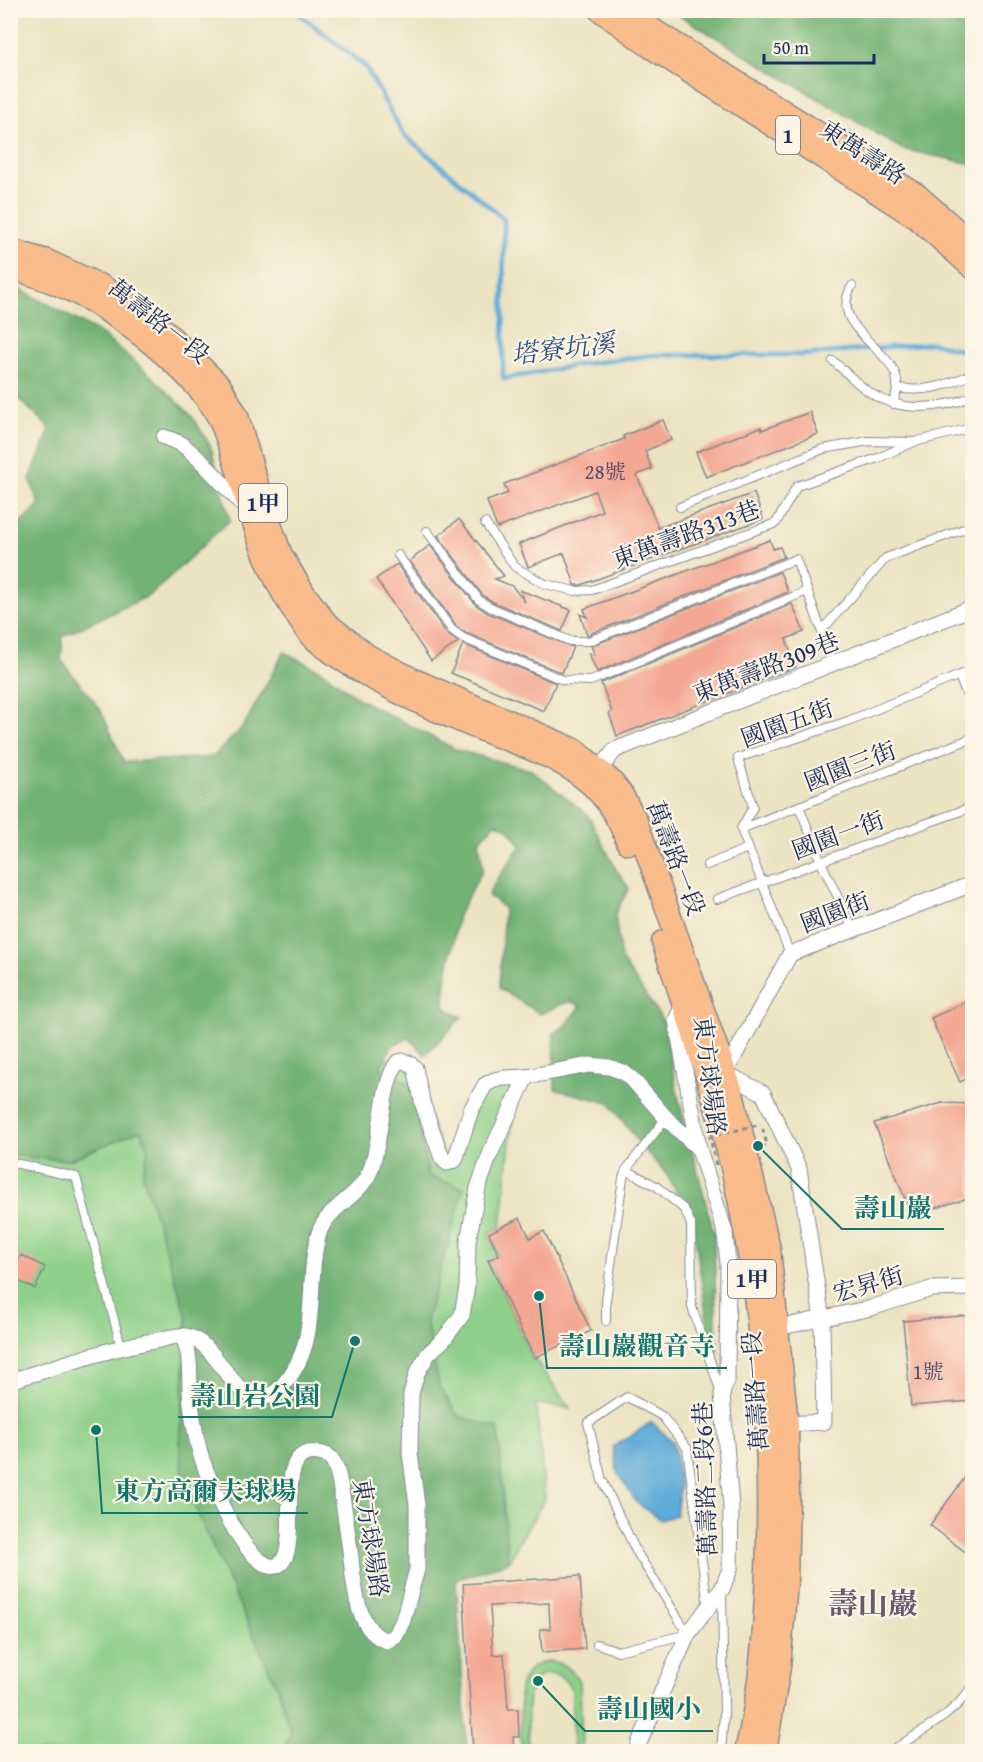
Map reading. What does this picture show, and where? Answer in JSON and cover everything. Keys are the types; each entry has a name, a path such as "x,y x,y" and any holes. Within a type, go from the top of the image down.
{"main road":[{"name":"東萬壽路","path":"600,10 651,47 917,218 972,259"},
{"name":"東萬壽路","path":"627,10 656,32 917,195 972,259"},
{"name":"萬壽路一段","path":"10,250 47,261 103,287 159,325 201,366 220,386 237,416 256,508"},
{"name":"萬壽路一段","path":"10,268 66,288 93,302 152,345 203,392 223,424 256,508 281,555 303,592 326,623 368,656 414,680 574,750 592,775 622,795 636,820 691,1003 755,1184 769,1249 787,1424 786,1583 779,1667 765,1752"},
{"name":"萬壽路一段","path":"717,1076 749,1252 759,1328 767,1422 768,1509 763,1650 752,1729 746,1752"}],"street":[{"path":"164,436 182,444 256,508"},
{"name":"東萬壽路309巷","path":"592,775 615,750 972,608"},
{"name":"國園街","path":"717,1076 790,954 972,884"},
{"name":"東方球場路","path":"691,1003 675,1020 699,1149"},
{"name":"東方球場路","path":"182,1336 202,1343 241,1390 266,1397 275,1393 290,1377 304,1351 319,1234 326,1218 355,1192 370,1173 379,1144 387,1089 393,1067 398,1062 409,1062 414,1068 423,1105 442,1158 447,1163 455,1160 471,1110 485,1085 504,1077 526,1077 589,1065 609,1066 623,1072 699,1149"},
{"path":"717,1076 763,1093 799,1169 822,1320 824,1422 787,1424"},
{"name":"東方球場路","path":"182,1336 188,1347 190,1400 201,1457 240,1539 262,1563 270,1567 282,1562 289,1547 289,1496 293,1470 297,1461 305,1454 312,1452 326,1455 335,1464 339,1479 360,1613 374,1634 387,1641 392,1639 403,1620 417,1569 417,1505 410,1453 411,1394 417,1373 428,1354 444,1339 462,1315 467,1287 468,1241 478,1188 490,1154 526,1077"},
{"name":"萬壽路二段6巷","path":"637,1752 688,1634 722,1589 730,1569 731,1508 722,1394 728,1380 728,1265 725,1232 699,1149"},
{"name":"宏昇街","path":"777,1328 870,1308 931,1289 972,1288"},
{"path":"10,1381 121,1346 182,1336"}],"lane":[{"path":"852,286 846,295 848,309 856,330 892,367 897,377 898,388 893,404"},
{"path":"833,361 869,392 893,404 922,407 944,405 972,397"},
{"path":"898,388 930,389 945,386 972,374"},
{"name":"東萬壽路313巷","path":"486,523 515,567 545,584 575,591 592,590 776,523 797,486 878,458 914,442 972,428"},
{"path":"680,507 823,449 869,441 914,442"},
{"path":"822,630 886,558 972,526"},
{"path":"427,531 479,600 490,607 570,641 589,641 795,559 833,665"},
{"path":"398,555 452,630 463,638 563,680 591,681 807,591"},
{"name":"國園五街","path":"741,829 753,807 738,758 848,721 972,670"},
{"path":"959,676 972,708"},
{"name":"國園三街","path":"741,829 972,738"},
{"path":"799,806 821,862 853,929"},
{"name":"國園一街","path":"717,899 972,807"},
{"path":"741,829 790,954"},
{"path":"707,865 748,848"},
{"path":"606,1321 606,1300 622,1178 666,1118"},
{"path":"10,1162 76,1178 121,1346"},
{"path":"626,1170 656,1186 684,1209 691,1224 692,1307 722,1394"},
{"path":"597,1644 618,1651 688,1634 636,1551 602,1480 588,1423 627,1397 662,1416 687,1448 708,1610"},
{"path":"721,1752 724,1714 722,1589"},
{"path":"890,1752 951,1710 969,1692 972,1685"}],"path":[{"path":"716,1165 710,1137 761,1124"}],"green space":[{"path":"672,11 972,11 972,164 902,149"},
{"path":"10,285 101,334 148,373 192,416 211,447 230,520 150,595 63,636 61,660 100,709 124,762 213,757 243,727 284,652 325,673 362,701 457,750 531,770 588,815 617,871 629,888 615,914 621,959 663,1021 678,1096 714,1234 717,1353 710,1342 693,1222 666,1174 609,1103 555,1089 554,1033 566,1025 581,1006 570,1001 540,1014 499,988 504,908 488,895 521,845 508,828 496,823 479,841 483,869 458,915 446,980 444,1007 462,1017 425,1055 409,1038 393,1045 380,1068 412,1085 428,1176 464,1188 426,1320 439,1386 458,1416 498,1428 508,1562 456,1580 467,1751 258,1751 283,1748 291,1734 278,1689 184,1483 180,1448 187,1317 142,1174 148,1151 141,1130 69,1160 11,1154 11,531 39,505 30,479 50,429 11,391"},
{"path":"369,1053 397,1062 409,1063 447,1163 478,1094 517,1077 501,1227 489,1233 499,1255 488,1261 534,1358 570,1408 536,1404 545,1498 508,1562 456,1579 186,1343 180,1448 184,1483 278,1689 291,1734 283,1748 258,1751 11,1752 11,1154 69,1160 140,1130"},
{"path":"547,1661 567,1667 580,1683 582,1751 573,1751 572,1691 564,1679 551,1674 541,1676 534,1682 530,1692 529,1751 521,1751 520,1688 529,1670"}],"water":[{"path":"652,1422 673,1442 680,1485 676,1515 661,1520 637,1503 618,1474 613,1447"}],"building":[{"path":"810,412 818,434 706,477 696,452 761,427 762,430"},
{"path":"663,420 671,440 645,451 652,469 637,475 658,528 754,493 763,519 581,585 575,585 564,553 528,567 519,544 602,511 595,491 497,528 487,501 508,493 504,484 624,439 623,436"},
{"path":"459,519 504,576 495,579 512,586 525,602 520,590 571,610 562,631 483,596 438,536"},
{"path":"770,540 773,549 780,547 784,557 587,635 580,614 587,617 584,609"},
{"path":"430,545 476,605 488,613 573,647 562,673 466,633 456,626 410,561"},
{"path":"397,564 447,634 458,642 431,661 376,579"},
{"path":"780,572 788,592 597,672 589,653 595,655 591,646"},
{"path":"792,604 804,632 786,639 796,667 617,736 609,713 612,712 601,683"},
{"path":"463,644 556,683 544,711 451,673"},
{"path":"972,999 972,1076 960,1082 931,1018"},
{"path":"942,1103 972,1104 972,1197 912,1215 874,1123"},
{"path":"520,1218 530,1238 544,1231 591,1331 534,1358 488,1260 499,1255 489,1233"},
{"path":"21,1255 45,1267 35,1289 10,1277"},
{"path":"972,1315 972,1401 911,1406 903,1321"},
{"path":"972,1468 972,1557 930,1525"},
{"path":"580,1576 585,1649 542,1652 540,1629 550,1629 549,1603 490,1606 493,1655 504,1654 508,1709 518,1709 519,1737 513,1737 514,1752 473,1752 463,1584"}],"waterway":[{"name":"塔寮坑溪","path":"294,10 365,66 404,135 504,219 503,379 583,364 652,355 804,355 933,343 972,353"}],"place":[{"name":"壽山巖","path":"758,1146"},
{"name":"壽山巖觀音寺","path":"539,1296"},
{"name":"壽山岩公園","path":"355,1341"},
{"name":"東方高爾夫球場","path":"96,1430"},
{"name":"壽山國小","path":"538,1681"}],"district":[{"name":"壽山巖","path":"873,1603"}]}
